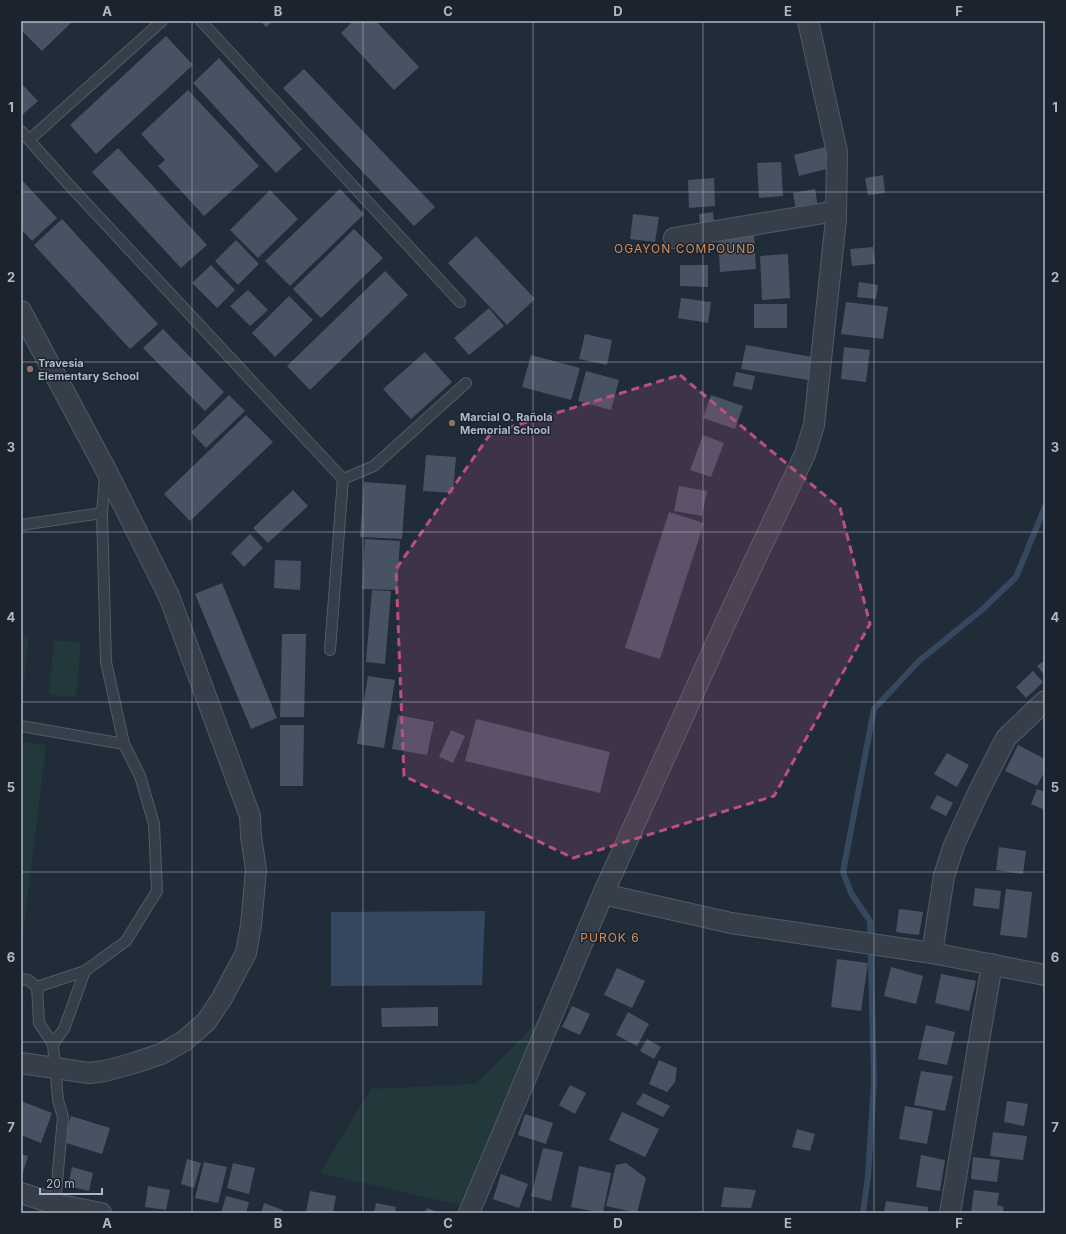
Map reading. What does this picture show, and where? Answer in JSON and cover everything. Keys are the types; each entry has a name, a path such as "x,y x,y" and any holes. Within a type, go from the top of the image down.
{"street":[{"path":"470,1213 603,894 728,617 805,454 814,425 836,211 837,152 808,21"},
{"path":"674,238 836,211"},
{"path":"21,311 106,470 169,596 250,816 251,836 256,870 252,925 246,953 222,998 206,1022 184,1040 161,1054 105,1071 89,1073 21,1063"},
{"path":"932,953 944,876 954,846 979,791 1006,738 1045,701"},
{"path":"603,894 731,923 932,953 1045,975"},
{"path":"950,1213 992,964"},
{"path":"21,1193 54,1209 101,1213"}],"lane":[{"path":"29,140 162,21"},
{"path":"201,21 460,302"},
{"path":"21,131 343,479 330,650"},
{"path":"343,479 374,466 466,383"},
{"path":"37,987 86,971 126,941 157,891 154,824 140,776 124,744 106,662 102,513 106,470"},
{"path":"21,525 102,513"},
{"path":"21,726 124,744"},
{"path":"53,1044 64,1029 86,971"},
{"path":"21,979 28,980 37,987"},
{"path":"37,987 38,1023 53,1044 58,1100 63,1116 54,1209"}],"highlighted area":[{"path":"680,375 840,508 870,624 774,796 573,858 404,776 396,569 491,433"}],"green space":[{"path":"21,635 29,636 23,692 21,692"},
{"path":"54,640 81,643 76,697 49,695"},
{"path":"21,742 46,745 21,951"},
{"path":"541,1018 464,1206 320,1173 371,1089 476,1084"}],"water":[{"path":"485,911 482,985 331,986 331,912"}],"building":[{"path":"21,21 73,21 42,51 21,30"},
{"path":"260,21 273,21 266,27"},
{"path":"353,21 376,21 419,67 394,90 341,33"},
{"path":"166,36 193,65 96,154 70,125"},
{"path":"219,58 302,149 276,173 193,83"},
{"path":"304,69 435,207 414,226 283,88"},
{"path":"21,83 38,101 21,116"},
{"path":"188,90 259,166 204,216 158,166 165,160 141,134"},
{"path":"825,147 830,168 799,176 794,155"},
{"path":"118,148 207,245 181,268 92,172"},
{"path":"781,162 783,196 759,198 757,163"},
{"path":"883,175 885,193 868,195 865,178"},
{"path":"714,178 715,206 689,208 688,180"},
{"path":"21,179 57,218 32,241 21,229"},
{"path":"340,189 364,214 290,286 265,261"},
{"path":"815,189 818,207 796,210 793,193"},
{"path":"270,190 298,219 258,258 230,230"},
{"path":"713,212 714,222 700,224 699,214"},
{"path":"633,214 659,217 655,242 630,239"},
{"path":"62,219 158,324 130,349 34,245"},
{"path":"354,229 383,258 321,318 293,289"},
{"path":"754,233 756,269 720,272 718,236"},
{"path":"476,236 535,299 507,325 448,263"},
{"path":"236,240 259,264 238,285 215,261"},
{"path":"873,247 875,264 852,266 850,249"},
{"path":"788,254 790,298 762,300 760,256"},
{"path":"211,265 235,290 217,308 192,283"},
{"path":"680,265 708,265 708,287 680,286"},
{"path":"385,271 408,295 310,390 287,366"},
{"path":"859,282 878,285 876,299 857,297"},
{"path":"248,290 268,310 250,326 230,306"},
{"path":"289,296 313,320 275,357 252,333"},
{"path":"681,298 711,302 708,323 678,318"},
{"path":"846,302 888,307 883,339 841,334"},
{"path":"754,304 787,304 787,328 754,328"},
{"path":"489,308 504,326 469,355 454,338"},
{"path":"163,329 224,392 205,411 143,348"},
{"path":"585,334 612,340 607,365 579,359"},
{"path":"746,345 812,357 808,380 741,369"},
{"path":"844,347 870,350 866,382 841,379"},
{"path":"425,352 452,382 411,419 383,389"},
{"path":"531,355 580,368 571,400 522,387"},
{"path":"586,371 619,380 611,410 578,401"},
{"path":"736,372 755,376 752,390 733,386"},
{"path":"229,395 245,411 206,448 191,432"},
{"path":"711,395 743,406 735,429 703,418"},
{"path":"246,415 273,442 190,521 164,494"},
{"path":"703,435 724,443 711,477 690,470"},
{"path":"426,455 456,457 453,493 423,491"},
{"path":"364,482 406,485 402,539 360,537"},
{"path":"679,486 707,491 702,516 674,511"},
{"path":"293,490 308,506 268,543 253,528"},
{"path":"669,512 704,523 660,659 625,648"},
{"path":"250,534 263,548 244,567 231,553"},
{"path":"365,539 400,541 397,590 362,589"},
{"path":"275,560 301,561 300,590 274,588"},
{"path":"222,583 277,718 251,729 195,594"},
{"path":"372,590 391,591 385,664 366,662"},
{"path":"282,634 306,634 304,717 280,717"},
{"path":"1045,660 1045,676 1037,666"},
{"path":"1033,671 1043,682 1026,698 1016,687"},
{"path":"368,676 395,680 384,748 357,744"},
{"path":"398,715 434,722 427,755 392,749"},
{"path":"476,719 610,752 600,793 465,761"},
{"path":"280,725 304,725 303,786 280,786"},
{"path":"451,730 465,736 453,763 439,757"},
{"path":"1018,745 1045,759 1045,771 1037,786 1005,771"},
{"path":"947,753 969,765 957,787 934,774"},
{"path":"1037,789 1045,792 1045,810 1031,804"},
{"path":"937,795 953,803 946,816 930,808"},
{"path":"999,847 1026,851 1023,874 996,870"},
{"path":"975,888 1001,891 999,909 973,906"},
{"path":"1006,889 1032,892 1027,938 1000,935"},
{"path":"899,909 923,912 919,935 896,932"},
{"path":"837,959 868,963 861,1011 831,1007"},
{"path":"891,967 923,976 916,1004 884,996"},
{"path":"617,968 645,981 632,1008 604,995"},
{"path":"941,974 976,981 969,1011 935,1003"},
{"path":"572,1006 590,1014 580,1035 562,1027"},
{"path":"438,1007 438,1026 382,1027 381,1008"},
{"path":"628,1012 649,1024 637,1046 616,1035"},
{"path":"926,1025 955,1032 947,1065 918,1059"},
{"path":"647,1039 661,1047 654,1059 640,1051"},
{"path":"659,1060 677,1068 675,1082 667,1092 649,1084"},
{"path":"921,1071 953,1076 945,1111 914,1105"},
{"path":"570,1085 586,1093 575,1114 559,1105"},
{"path":"643,1093 670,1106 663,1117 636,1104"},
{"path":"21,1101 52,1113 41,1143 21,1135"},
{"path":"1007,1101 1028,1104 1024,1126 1004,1122"},
{"path":"905,1106 933,1111 927,1144 899,1139"},
{"path":"622,1112 659,1129 645,1157 609,1140"},
{"path":"525,1114 553,1123 546,1144 518,1135"},
{"path":"71,1116 110,1128 102,1154 63,1142"},
{"path":"797,1129 815,1134 810,1151 792,1147"},
{"path":"993,1132 1027,1136 1023,1160 990,1156"},
{"path":"543,1148 563,1152 551,1201 531,1196"},
{"path":"21,1154 28,1156 21,1179"},
{"path":"921,1155 945,1160 940,1191 916,1187"},
{"path":"973,1157 1000,1160 997,1182 971,1179"},
{"path":"187,1159 201,1163 194,1188 181,1184"},
{"path":"204,1162 227,1167 218,1203 195,1198"},
{"path":"233,1163 255,1168 249,1194 227,1188"},
{"path":"626,1163 646,1178 637,1213 606,1206 616,1165"},
{"path":"579,1166 611,1173 603,1213 571,1207"},
{"path":"72,1167 93,1173 89,1191 68,1186"},
{"path":"501,1174 528,1184 519,1208 493,1199"},
{"path":"148,1186 170,1190 166,1210 145,1207"},
{"path":"724,1187 756,1190 751,1208 721,1207"},
{"path":"974,1190 999,1193 997,1205 1004,1207 1002,1213 971,1213"},
{"path":"310,1191 336,1196 333,1213 306,1213"},
{"path":"226,1196 249,1202 246,1213 221,1213"},
{"path":"886,1201 928,1207 928,1213 884,1213"},
{"path":"264,1203 283,1210 282,1213 261,1213"},
{"path":"376,1203 396,1207 395,1213 374,1213"},
{"path":"427,1208 440,1213 425,1213"}],"waterway":[{"path":"863,1213 868,1177 874,1082 870,921 851,893 843,872 874,709 919,661 983,609 1016,577 1045,507"}],"place":[{"name":"Travesia Elementary School","path":"30,369"},
{"name":"Marcial O. Rañola Memorial School","path":"452,423"}],"district":[{"name":"OGAYON COMPOUND","path":"685,248"},
{"name":"PUROK 6","path":"610,937"}]}
